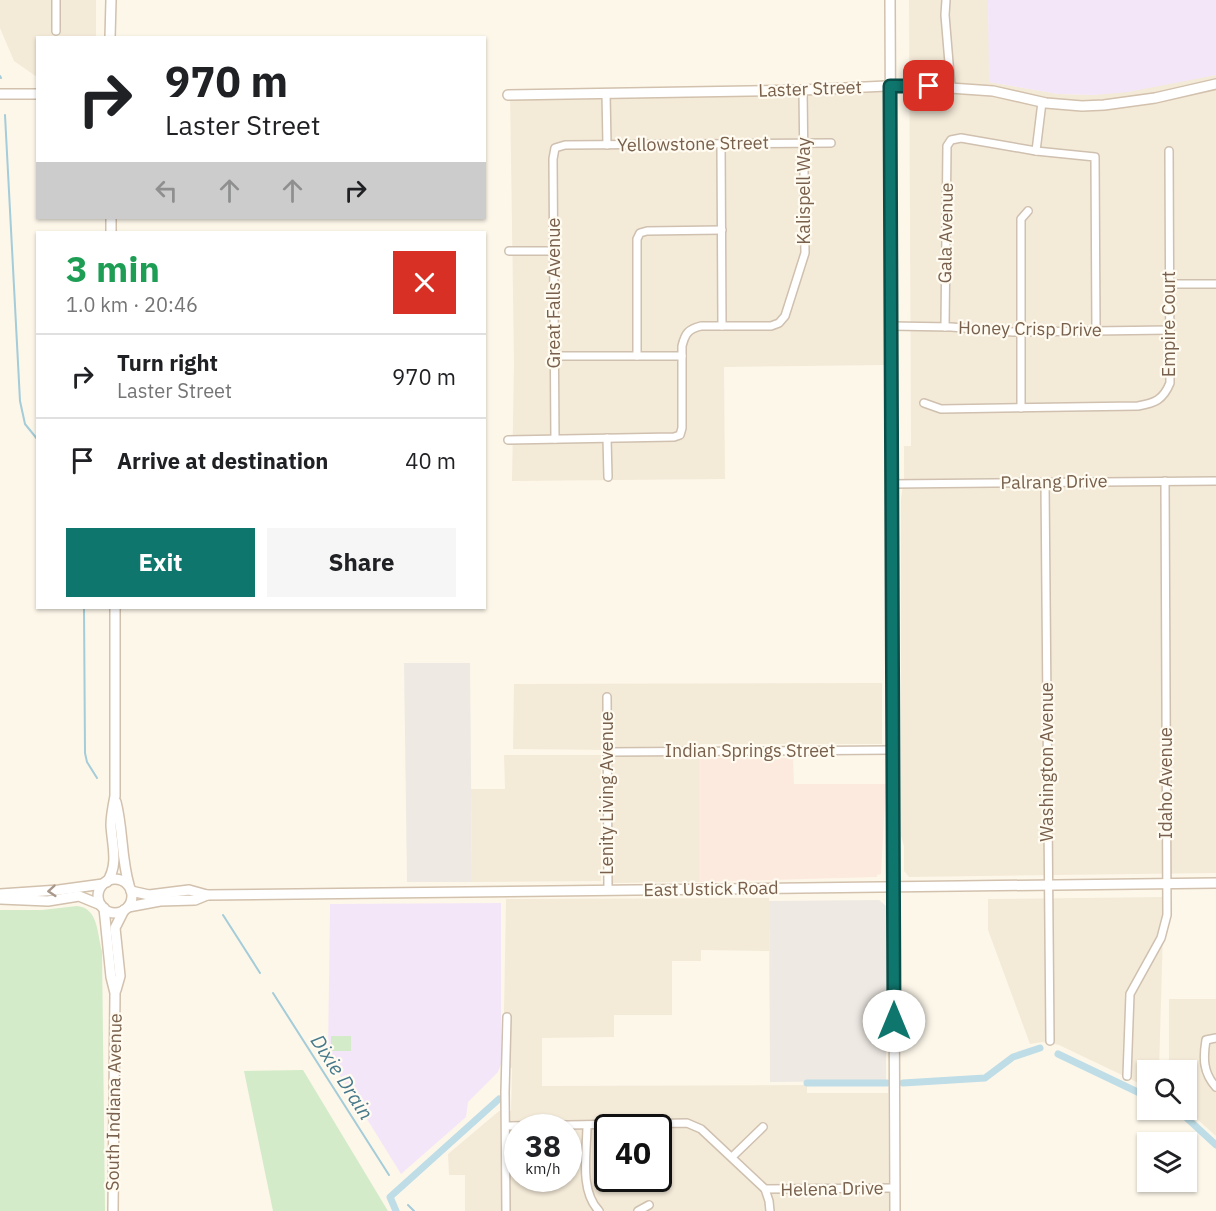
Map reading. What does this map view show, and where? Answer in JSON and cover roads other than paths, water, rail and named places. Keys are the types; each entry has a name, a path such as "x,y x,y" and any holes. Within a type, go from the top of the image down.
{"main road":[{"path":"110,36 111,0"},
{"path":"890,0 895,1211"},
{"name":"Laster Street","path":"508,95 803,90 890,86 951,87 993,91 1042,102 1082,106 1155,98 1216,84"},
{"path":"0,94 36,94"},
{"path":"103,906 99,896 111,876 115,861 111,823 115,796 115,609"},
{"path":"0,899 48,901 79,896 111,912 126,909 132,900 131,889 124,865 120,820 115,796"},
{"path":"0,894 59,890 119,880 131,889"},
{"name":"East Ustick Road","path":"131,889 149,895 189,890 207,895 1216,883"},
{"name":"East Ustick Road","path":"126,909 160,901 195,900 207,895"},
{"name":"South Indiana Avenue","path":"103,906 115,993 113,1211"},
{"name":"South Indiana Avenue","path":"115,993 120,976 115,928 126,909"}],"street":[{"path":"56,0 56,31"},
{"path":"946,0 945,15 951,87"},
{"name":"Kalispell Way","path":"722,326 771,326 779,323 784,316 805,253 803,90"},
{"path":"606,93 607,145"},
{"path":"1042,102 1036,152 1095,157 1096,331"},
{"name":"Gala Avenue","path":"945,327 947,146 951,140 961,138 1036,152"},
{"name":"Yellowstone Street","path":"555,148 565,145 831,143"},
{"path":"508,440 674,437 680,435 682,428 682,346 685,336 691,329 722,326 721,144"},
{"name":"Great Falls Avenue","path":"555,148 553,159 555,439"},
{"name":"Empire Court","path":"924,403 941,409 1138,406 1156,403 1166,393 1170,382 1169,151"},
{"path":"1021,408 1021,219 1028,211"},
{"path":"637,356 637,239 640,233 722,230"},
{"path":"509,251 554,251"},
{"path":"1169,284 1216,284"},
{"name":"Honey Crisp Drive","path":"891,326 1021,332 1170,330"},
{"path":"555,356 682,356"},
{"path":"607,438 608,477"},
{"name":"Idaho Avenue","path":"1127,1076 1130,994 1161,938 1167,915 1165,481"},
{"name":"Palrang Drive","path":"892,484 1216,481"},
{"name":"Washington Avenue","path":"1045,483 1050,1041"},
{"name":"Lenity Living Avenue","path":"607,697 608,890"},
{"name":"Indian Springs Street","path":"607,752 893,750"},
{"path":"506,1114 507,1017"},
{"path":"1216,1038 1206,1041 1203,1058 1206,1071 1216,1087"},
{"name":"Helena Drive","path":"582,1125 687,1123 694,1125 765,1189 895,1188"},
{"path":"587,1125 587,1186 593,1204 599,1211"},
{"path":"732,1157 763,1127"},
{"path":"765,1189 770,1211"},
{"path":"506,1192 506,1211"},
{"path":"638,1211 649,1205"}],"waterway":[{"name":"Dixie Drain","path":"5,115 20,401 25,424 36,438"},
{"name":"Dixie Drain","path":"84,609 85,753 87,762 97,778"},
{"name":"Dixie Drain","path":"223,915 260,973"},
{"name":"Dixie Drain","path":"273,993 389,1175"},
{"path":"903,1083 985,1078 1013,1057 1040,1048"},
{"path":"1058,1054 1137,1092"},
{"path":"807,1083 887,1083"},
{"path":"396,1211 390,1197 499,1099"},
{"path":"1189,1120 1216,1145"},
{"name":"Dixie Drain","path":"408,1205 414,1211"}]}
